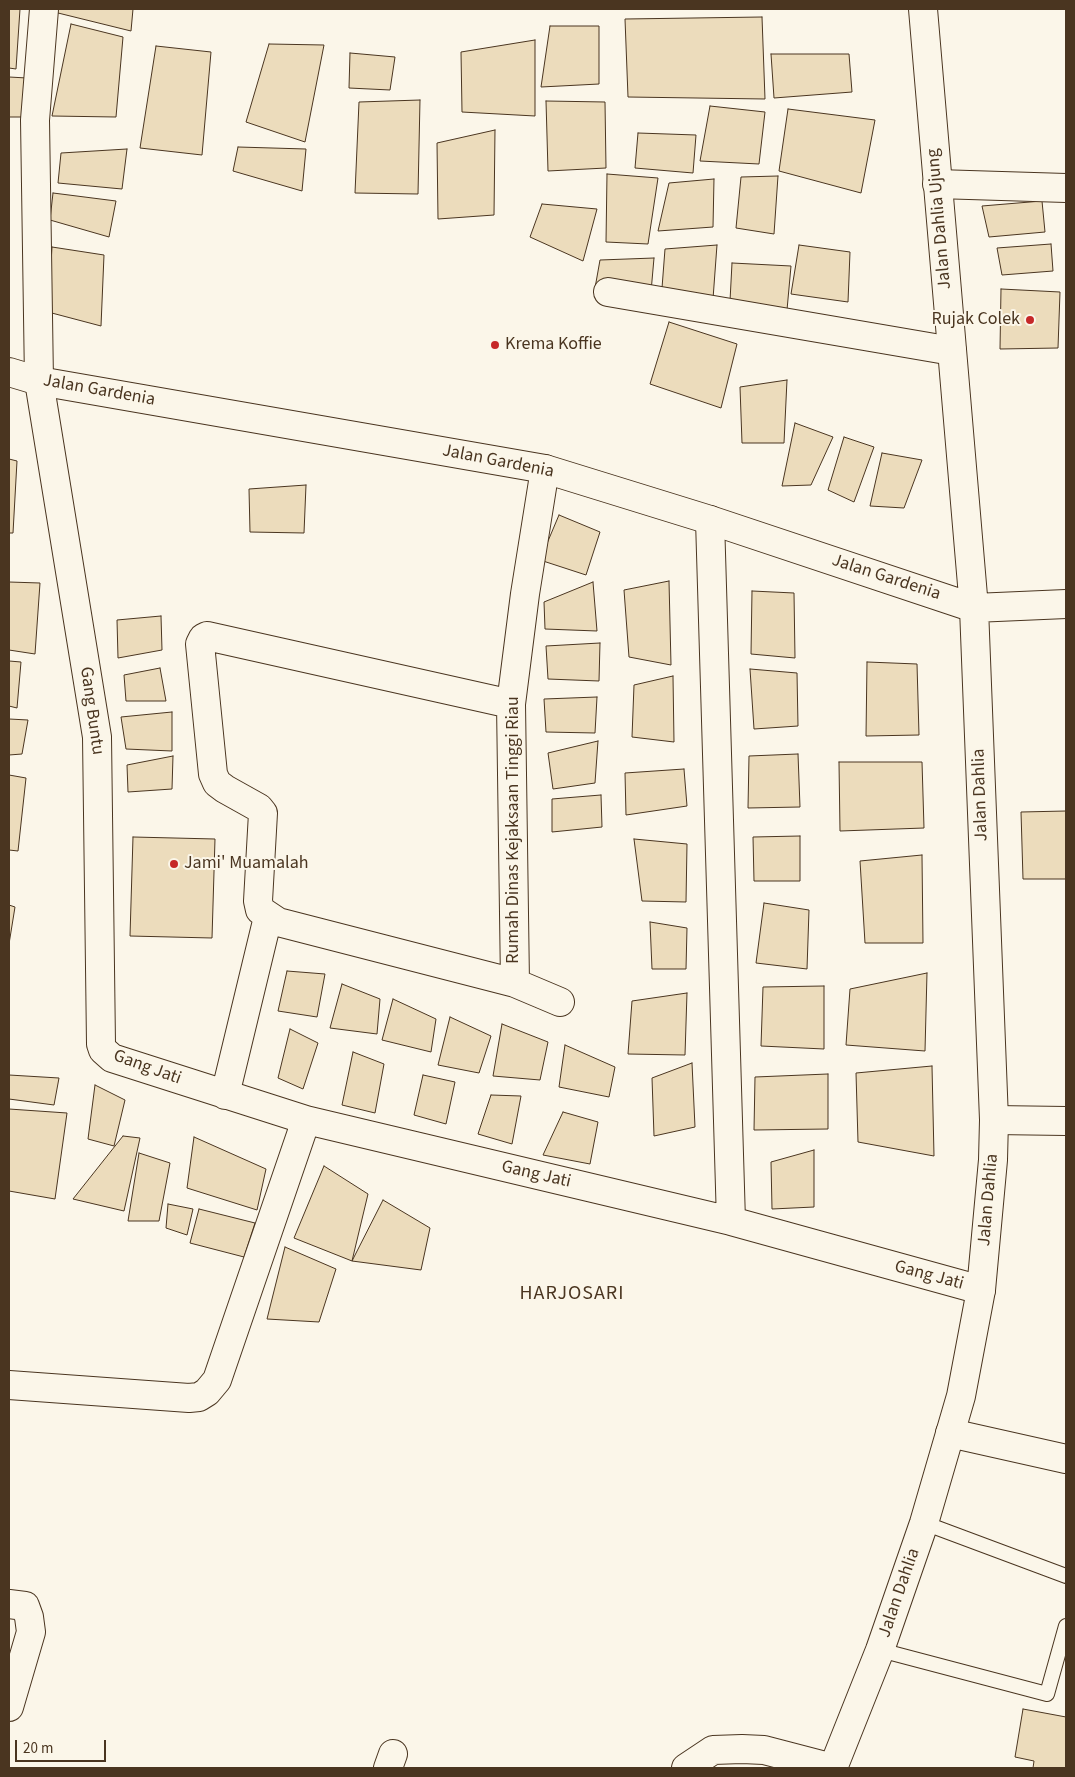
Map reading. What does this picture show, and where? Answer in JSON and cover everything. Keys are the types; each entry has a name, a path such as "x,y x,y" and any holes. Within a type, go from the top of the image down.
{"street":[{"name":"Gang Buntu","path":"44,9 35,120 39,381 97,738 101,1044"},
{"name":"Jalan Dahlia Ujung","path":"923,9 974,608"},
{"path":"937,184 1066,188"},
{"path":"608,292 952,351"},
{"name":"Jalan Gardenia","path":"9,372 39,381 545,469 710,520 974,608"},
{"name":"Rumah Dinas Kejaksaan Tinggi Riau","path":"515,983 511,704 525,594 545,469"},
{"path":"710,520 731,1221"},
{"path":"974,608 1066,604"},
{"name":"Jalan Dahlia","path":"833,1768 880,1650 924,1523 961,1396 981,1290 993,1160 994,1120 974,608"},
{"path":"511,704 207,636 203,638 200,644 213,774 217,783 260,808 263,813 258,901 260,910 278,922 515,983 560,1002"},
{"path":"225,1095 268,917"},
{"name":"Gang Jati","path":"101,1044 103,1050 112,1058 306,1120 731,1221 981,1290"},
{"path":"9,1385 189,1398 198,1397 208,1392 217,1380 306,1120"},
{"path":"994,1120 1066,1121"},
{"path":"950,1433 1066,1459"},
{"path":"9,1707 31,1632 29,1617 17,1605"},
{"path":"686,1768 713,1750 742,1749 764,1750 833,1768"}],"lane":[{"path":"924,1523 1066,1576"},
{"path":"880,1650 1047,1694 1066,1626"}],"building":[{"path":"9,9 20,9 16,69 9,68"},
{"path":"54,9 133,9 131,31 54,12"},
{"path":"762,17 765,99 628,97 625,19"},
{"path":"71,24 123,37 116,117 52,116"},
{"path":"550,26 599,26 599,84 541,87"},
{"path":"535,40 535,116 462,112 461,52"},
{"path":"269,44 324,45 305,142 246,122"},
{"path":"156,46 211,52 202,155 140,148"},
{"path":"350,53 395,57 390,90 349,88"},
{"path":"771,54 849,54 852,92 774,98"},
{"path":"9,77 27,78 32,117 9,117"},
{"path":"420,100 418,194 355,193 359,102"},
{"path":"546,101 605,102 606,168 548,171"},
{"path":"710,106 765,112 759,164 700,161"},
{"path":"788,109 875,120 861,193 779,171"},
{"path":"495,130 494,215 438,219 437,143"},
{"path":"638,133 696,135 693,173 635,168"},
{"path":"238,147 306,149 302,191 233,171"},
{"path":"127,149 122,189 58,183 61,153"},
{"path":"607,174 658,178 648,244 606,242"},
{"path":"778,176 774,234 736,228 741,177"},
{"path":"714,179 713,227 658,231 669,183"},
{"path":"53,193 116,201 109,237 50,220"},
{"path":"1042,201 1045,232 989,237 982,206"},
{"path":"542,204 597,209 583,261 530,237"},
{"path":"1051,244 1053,271 1002,275 997,248"},
{"path":"717,245 713,299 661,301 665,249"},
{"path":"799,245 850,252 848,302 791,294"},
{"path":"52,247 104,255 101,326 48,312"},
{"path":"654,258 651,292 595,288 600,260"},
{"path":"732,263 791,266 787,310 730,301"},
{"name":"Rujak Colek","path":"1001,289 1060,292 1058,348 1000,349"},
{"path":"669,322 737,344 721,408 650,384"},
{"path":"787,380 784,443 742,443 740,387"},
{"path":"795,423 833,437 811,485 782,486"},
{"path":"844,437 874,447 854,502 828,490"},
{"path":"882,453 922,460 904,508 870,506"},
{"path":"9,459 17,461 13,533 9,533"},
{"path":"306,485 304,533 250,532 249,489"},
{"path":"559,515 600,532 586,575 540,560"},
{"path":"669,581 671,665 629,657 624,590"},
{"path":"9,582 40,583 35,654 9,650"},
{"path":"593,582 597,631 545,629 544,602"},
{"path":"752,591 794,593 795,658 751,654"},
{"path":"161,616 162,650 118,658 117,620"},
{"path":"600,643 599,681 548,679 546,646"},
{"path":"9,661 21,662 17,708 9,706"},
{"path":"867,662 917,664 919,735 866,736"},
{"path":"160,668 166,701 126,701 124,675"},
{"path":"750,669 797,673 798,726 754,729"},
{"path":"673,676 674,742 632,737 634,685"},
{"path":"597,697 595,733 546,732 544,699"},
{"path":"172,712 172,751 126,749 121,717"},
{"path":"9,719 28,720 22,754 9,755"},
{"path":"598,741 595,783 553,789 548,753"},
{"path":"798,754 800,807 748,808 749,756"},
{"path":"173,756 172,789 128,792 127,765"},
{"path":"839,762 922,762 924,828 840,831"},
{"path":"684,769 687,806 626,815 625,773"},
{"path":"9,775 26,778 18,851 9,850"},
{"path":"601,795 602,827 552,832 552,799"},
{"path":"1066,811 1066,879 1023,879 1021,812"},
{"path":"800,836 800,881 754,881 753,837"},
{"path":"133,837 215,839 212,938 130,936"},
{"path":"634,839 687,844 686,902 642,901"},
{"path":"922,855 923,943 865,943 860,861"},
{"path":"764,903 809,910 807,969 756,963"},
{"path":"9,905 15,907 9,944"},
{"path":"650,922 687,928 686,969 652,969"},
{"path":"287,971 325,974 317,1017 278,1011"},
{"path":"927,973 925,1051 846,1045 850,989"},
{"path":"342,984 380,999 377,1034 330,1028"},
{"path":"824,986 824,1049 761,1046 763,987"},
{"path":"687,993 685,1055 628,1054 632,1001"},
{"path":"393,999 436,1019 431,1052 382,1040"},
{"path":"450,1017 491,1036 479,1073 438,1065"},
{"path":"502,1024 548,1042 540,1080 493,1076"},
{"path":"290,1029 318,1043 303,1089 278,1078"},
{"path":"565,1045 615,1067 609,1097 559,1087"},
{"path":"353,1052 384,1064 375,1113 342,1105"},
{"path":"692,1063 695,1127 654,1136 652,1078"},
{"path":"932,1066 934,1156 858,1142 856,1073"},
{"path":"828,1074 828,1129 754,1130 755,1077"},
{"path":"9,1075 59,1078 54,1105 9,1099"},
{"path":"423,1075 455,1082 446,1124 414,1115"},
{"path":"95,1085 125,1100 114,1146 88,1139"},
{"path":"491,1095 521,1096 512,1144 478,1134"},
{"path":"9,1109 67,1113 55,1199 9,1191"},
{"path":"563,1112 598,1122 590,1164 543,1155"},
{"path":"123,1136 140,1138 124,1211 73,1199"},
{"path":"194,1137 266,1169 257,1210 187,1188"},
{"path":"814,1150 814,1207 772,1209 771,1162"},
{"path":"139,1153 170,1163 159,1221 128,1221"},
{"path":"324,1166 368,1194 352,1261 294,1238"},
{"path":"383,1200 430,1228 421,1270 352,1261"},
{"path":"168,1204 193,1209 187,1235 166,1228"},
{"path":"199,1209 255,1223 244,1257 190,1243"},
{"path":"285,1247 336,1269 319,1322 267,1319"},
{"path":"1023,1709 1066,1717 1066,1768 1033,1768 1034,1761 1015,1757"}],"place":[{"name":"Rujak Colek","path":"1030,320"},
{"name":"Krema Koffie","path":"495,345"},
{"name":"Jami' Muamalah","path":"174,864"}],"district":[{"name":"HARJOSARI","path":"572,1295"}]}
